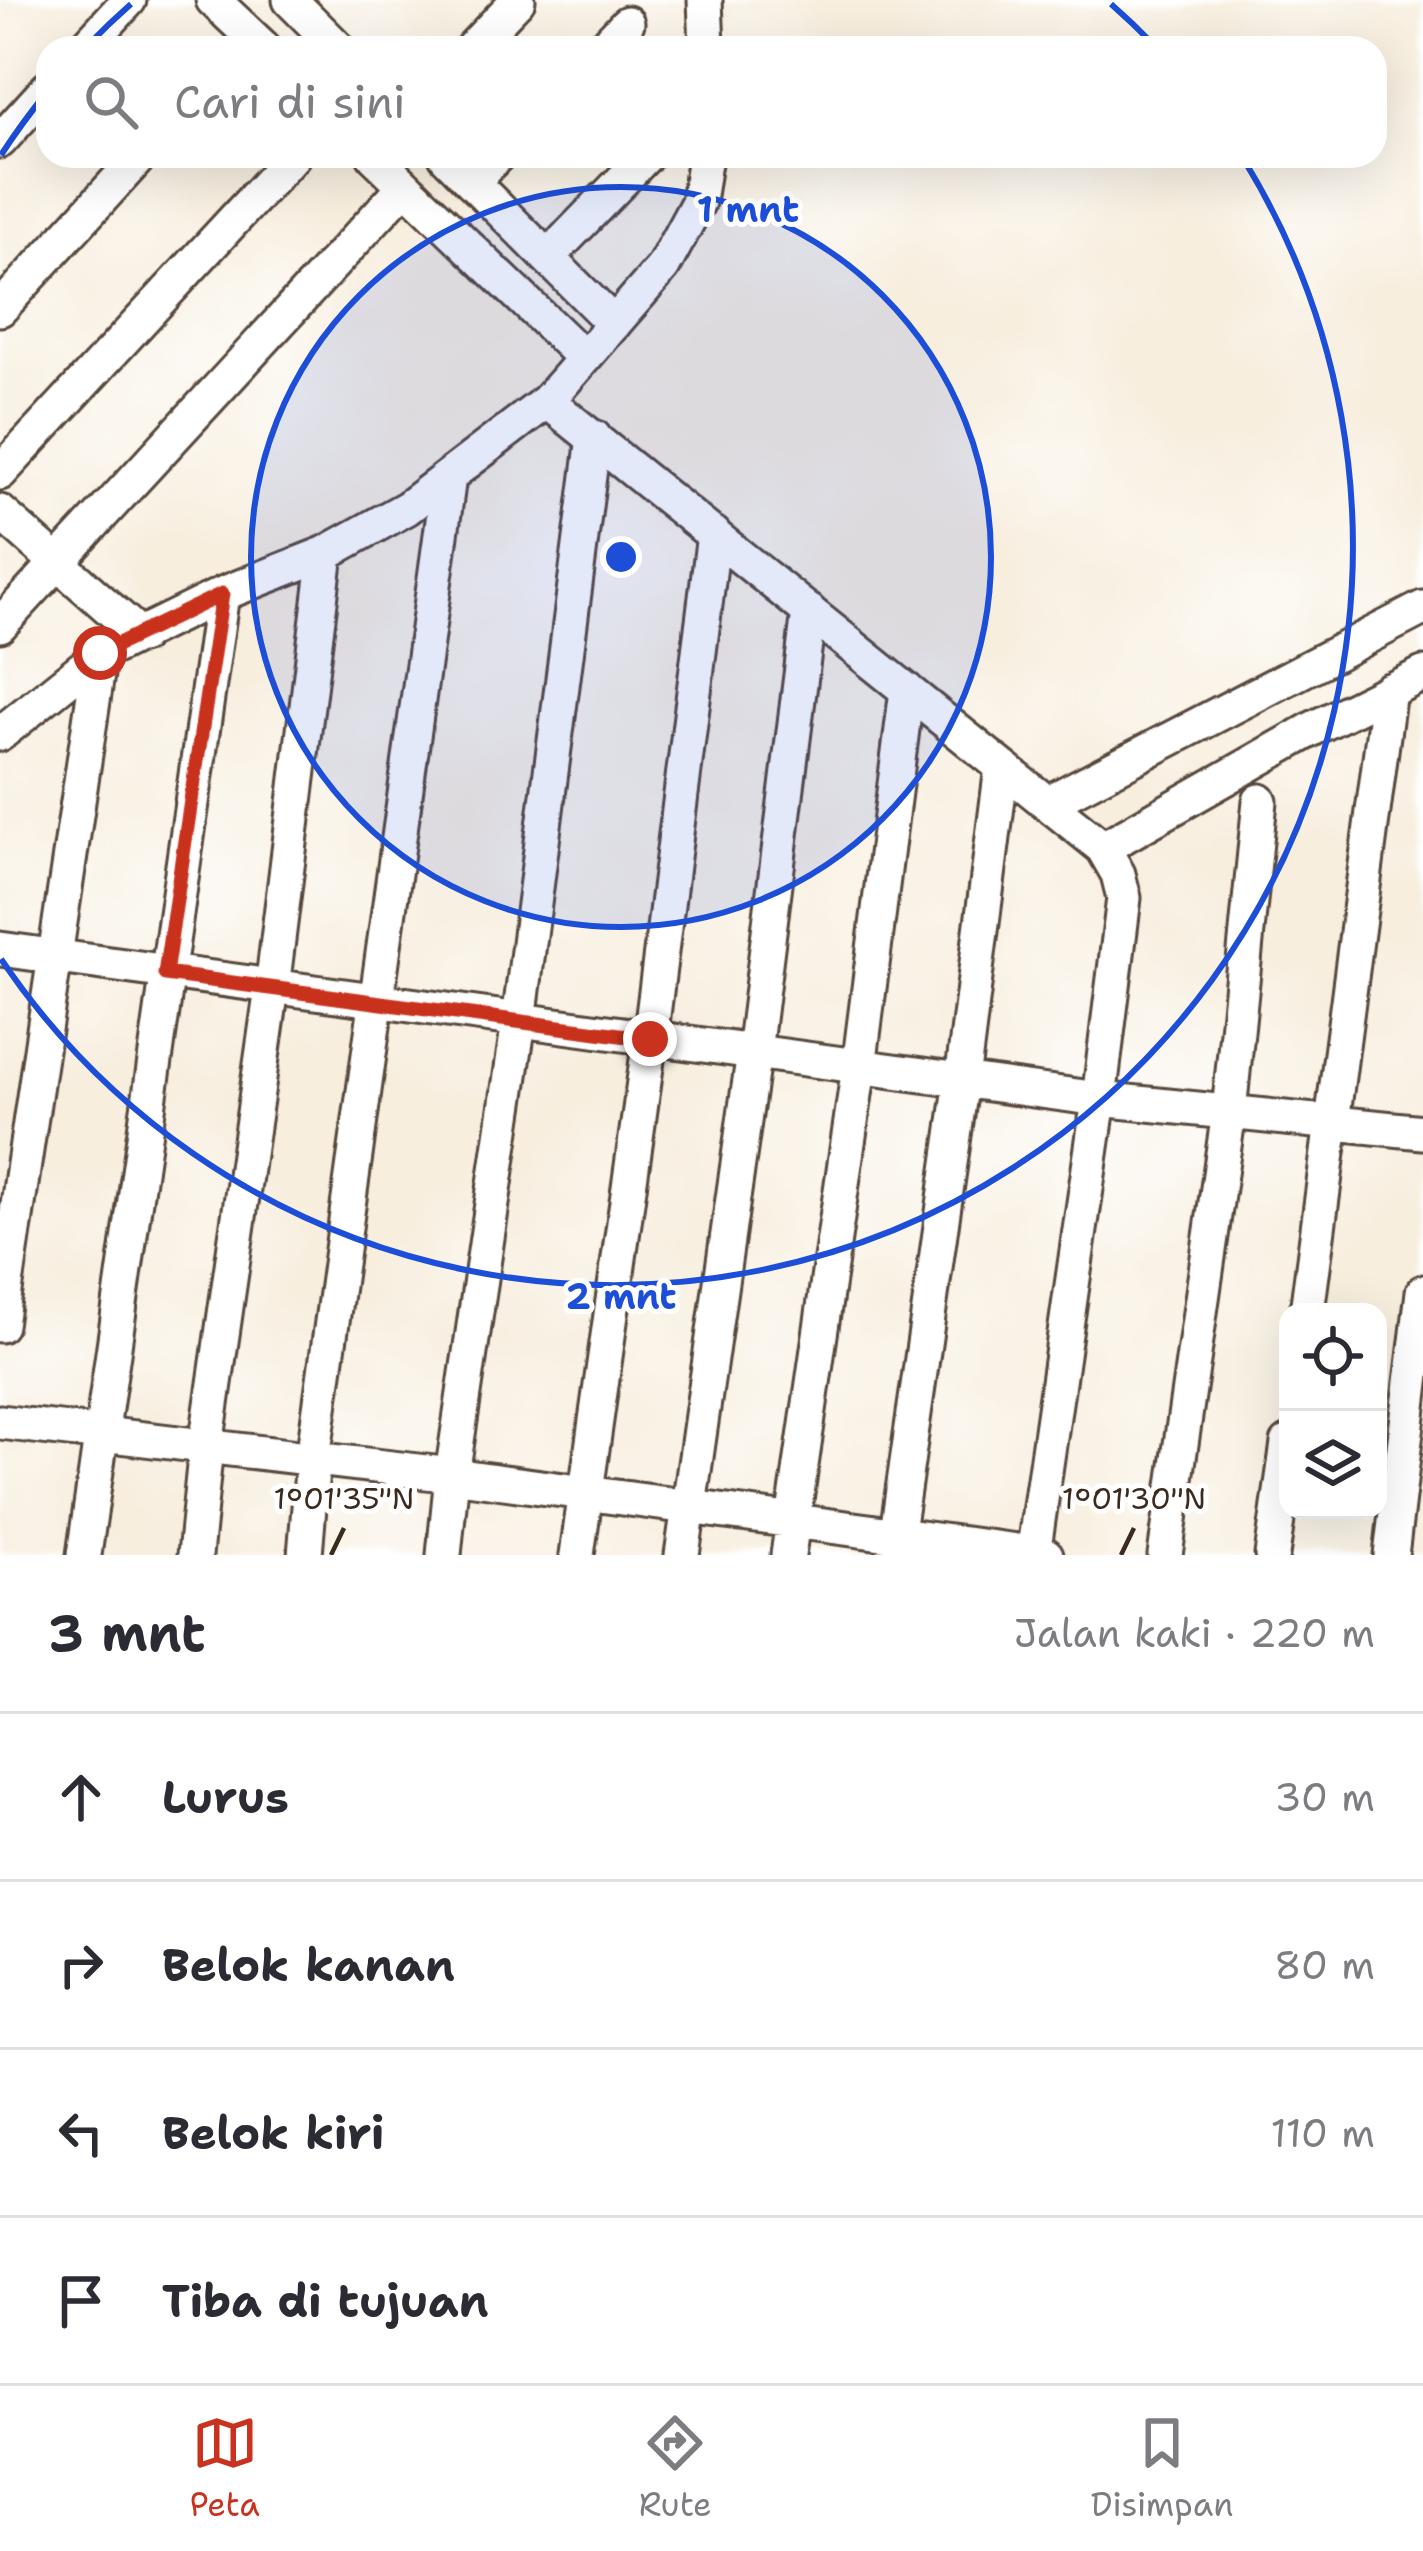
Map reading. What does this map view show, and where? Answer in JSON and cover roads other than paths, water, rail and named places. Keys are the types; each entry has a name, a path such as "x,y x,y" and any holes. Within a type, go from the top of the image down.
{"street":[{"path":"96,36 129,0"},
{"path":"213,0 244,36"},
{"path":"484,36 518,0"},
{"path":"705,0 706,36"},
{"path":"295,2 327,36"},
{"path":"615,36 627,23"},
{"path":"0,141 36,101"},
{"path":"0,308 129,168"},
{"path":"0,473 282,168"},
{"path":"386,168 584,358"},
{"path":"458,168 614,324"},
{"path":"472,182 485,168"},
{"path":"548,257 634,168"},
{"path":"0,734 100,653 222,594 326,553 407,508 547,401 663,268 698,202 703,168"},
{"path":"0,625 405,186"},
{"path":"547,401 1103,848 1118,874 1124,898 1100,1099 1033,1554"},
{"path":"444,1555 594,437"},
{"path":"305,1555 313,1459 449,477"},
{"path":"0,512 140,636"},
{"path":"577,1555 650,1039 714,534"},
{"path":"195,1555 326,553"},
{"path":"84,1555 222,594"},
{"path":"1047,803 1423,608"},
{"path":"682,1555 754,1052 809,611"},
{"path":"0,1325 100,653"},
{"path":"1103,848 1423,674"},
{"path":"790,1538 859,1066 907,690"},
{"path":"1308,1303 1389,690"},
{"path":"895,1545 1002,767"},
{"path":"1165,1555 1229,1112 1260,800"},
{"path":"0,949 1100,1099 1423,1132"},
{"path":"1390,1555 1423,1292"},
{"path":"0,1422 452,1474 687,1507 790,1538 1046,1555"},
{"path":"1272,1555 1279,1506"}]}
